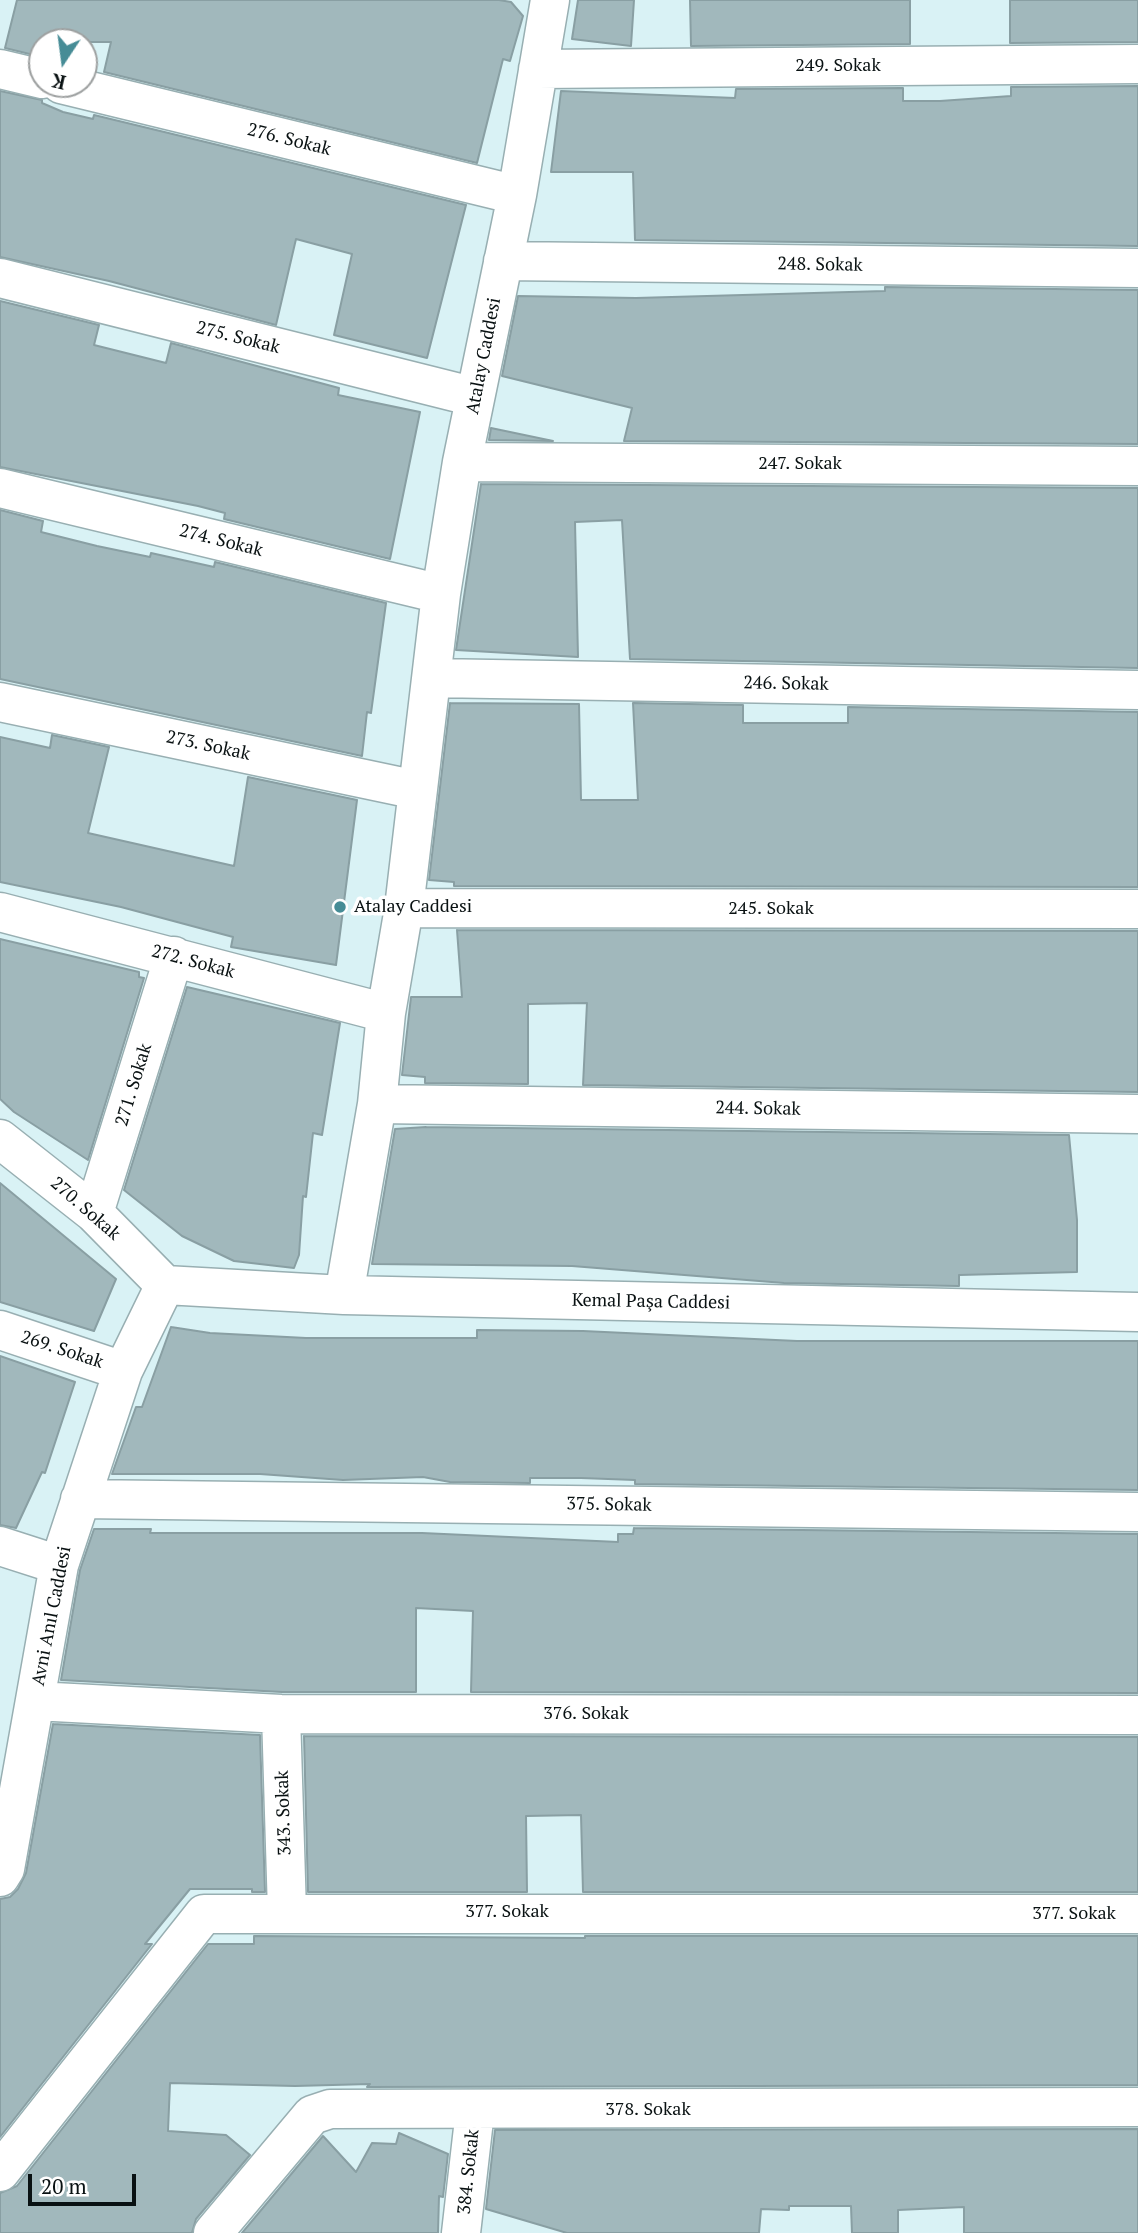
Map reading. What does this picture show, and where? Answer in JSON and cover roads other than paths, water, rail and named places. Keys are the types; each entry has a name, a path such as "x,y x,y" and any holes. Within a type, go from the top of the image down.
{"street":[{"name":"Atalay Caddesi","path":"344,1296 377,1104 386,1013 404,908 433,678 441,594 475,397 517,195 551,0"},
{"name":"249. Sokak","path":"538,68 1138,64"},
{"path":"0,69 28,76"},
{"name":"276. Sokak","path":"98,93 517,195"},
{"name":"248. Sokak","path":"503,261 1138,268"},
{"name":"275. Sokak","path":"0,278 475,397"},
{"name":"247. Sokak","path":"463,462 1138,466"},
{"name":"274. Sokak","path":"0,488 441,594"},
{"name":"246. Sokak","path":"433,678 1138,690"},
{"name":"273. Sokak","path":"0,702 417,790"},
{"name":"245. Sokak","path":"404,908 1138,909"},
{"name":"272. Sokak","path":"0,912 386,1013"},
{"name":"271. Sokak","path":"94,1213 174,956"},
{"name":"244. Sokak","path":"377,1104 1138,1114"},
{"name":"270. Sokak","path":"0,1139 94,1213 165,1285"},
{"name":"Kemal Paşa Caddesi","path":"165,1285 344,1296 1138,1312"},
{"name":"Avni Anıl Caddesi","path":"0,1877 5,1869 10,1780 35,1700 59,1565 123,1371 165,1285"},
{"name":"269. Sokak","path":"0,1330 123,1371"},
{"name":"375. Sokak","path":"80,1499 1138,1512"},
{"path":"0,1546 59,1565"},
{"name":"376. Sokak","path":"35,1700 281,1714 1138,1715"},
{"name":"343. Sokak","path":"281,1714 287,1912"},
{"name":"377. Sokak","path":"0,2172 204,1914 1138,1914"},
{"name":"378. Sokak","path":"213,2233 312,2115 330,2109 475,2111 1138,2107"},
{"name":"384. Sokak","path":"465,2232 475,2111"}],"place":[{"name":"Atalay Caddesi","path":"340,907"}]}
